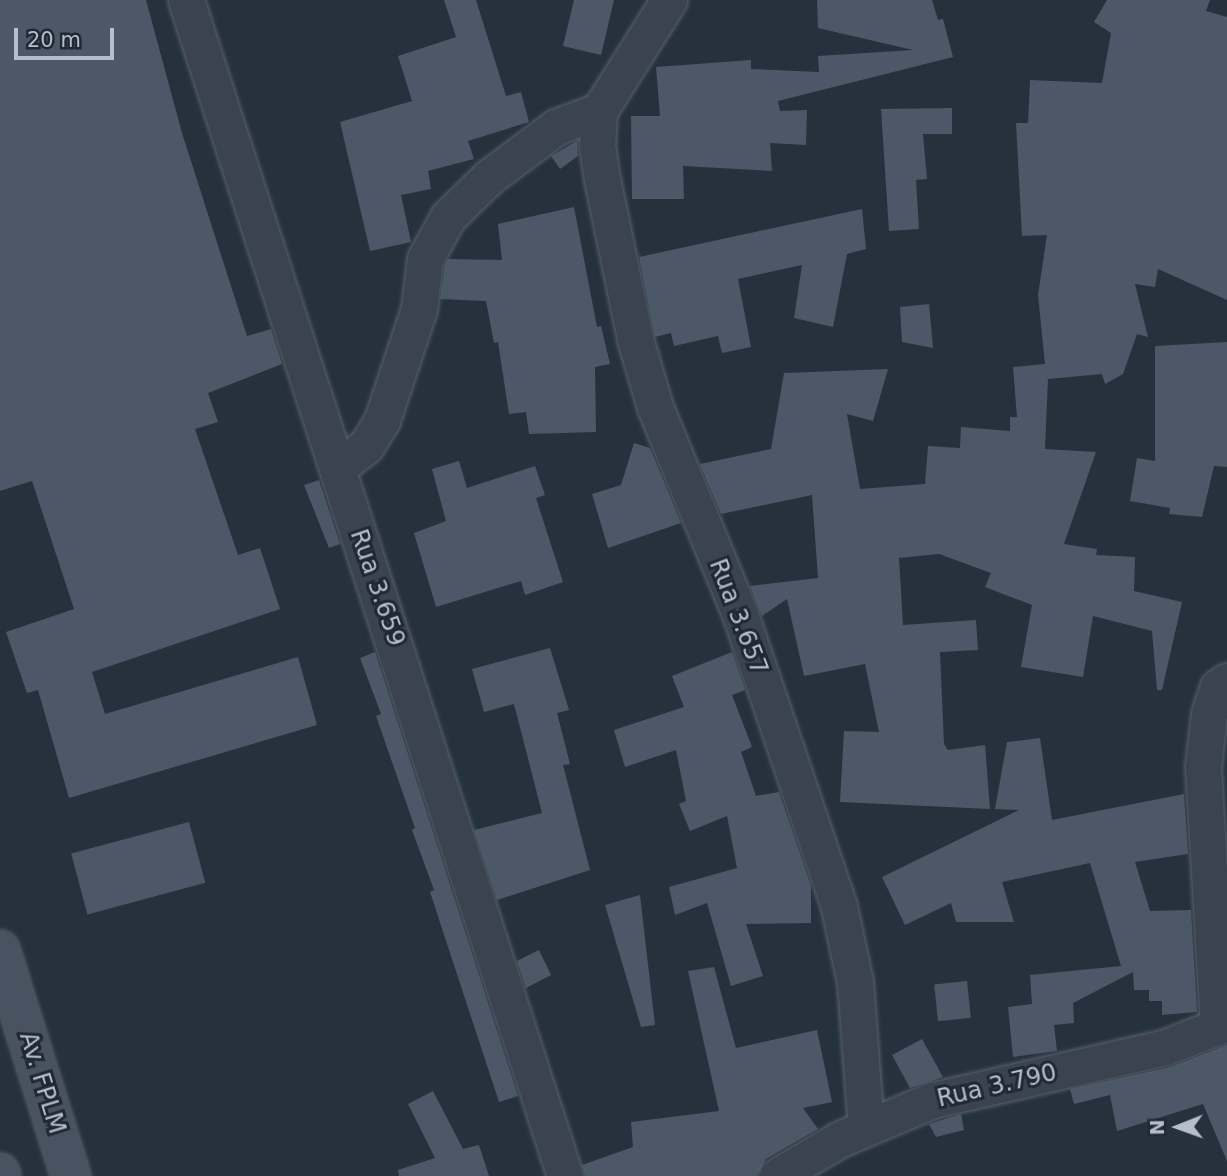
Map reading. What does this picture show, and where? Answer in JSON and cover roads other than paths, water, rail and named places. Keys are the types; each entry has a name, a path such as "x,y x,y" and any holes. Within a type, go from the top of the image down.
{"main road":[{"name":"Av. FPLM","path":"0,950 71,1176"}],"street":[{"name":"Rua 3.659","path":"186,0 565,1176"},
{"path":"337,468 366,446 382,420 419,309 425,259 448,217 489,177 555,127 599,111 669,0"},
{"name":"Rua 3.657","path":"599,111 597,145 602,179 635,339 652,395 740,614 851,952 866,1127"},
{"path":"1222,1025 1203,767 1209,714 1218,687 1227,681"},
{"name":"Rua 3.790","path":"777,1176 866,1127 933,1100 1166,1046 1222,1025"}]}
